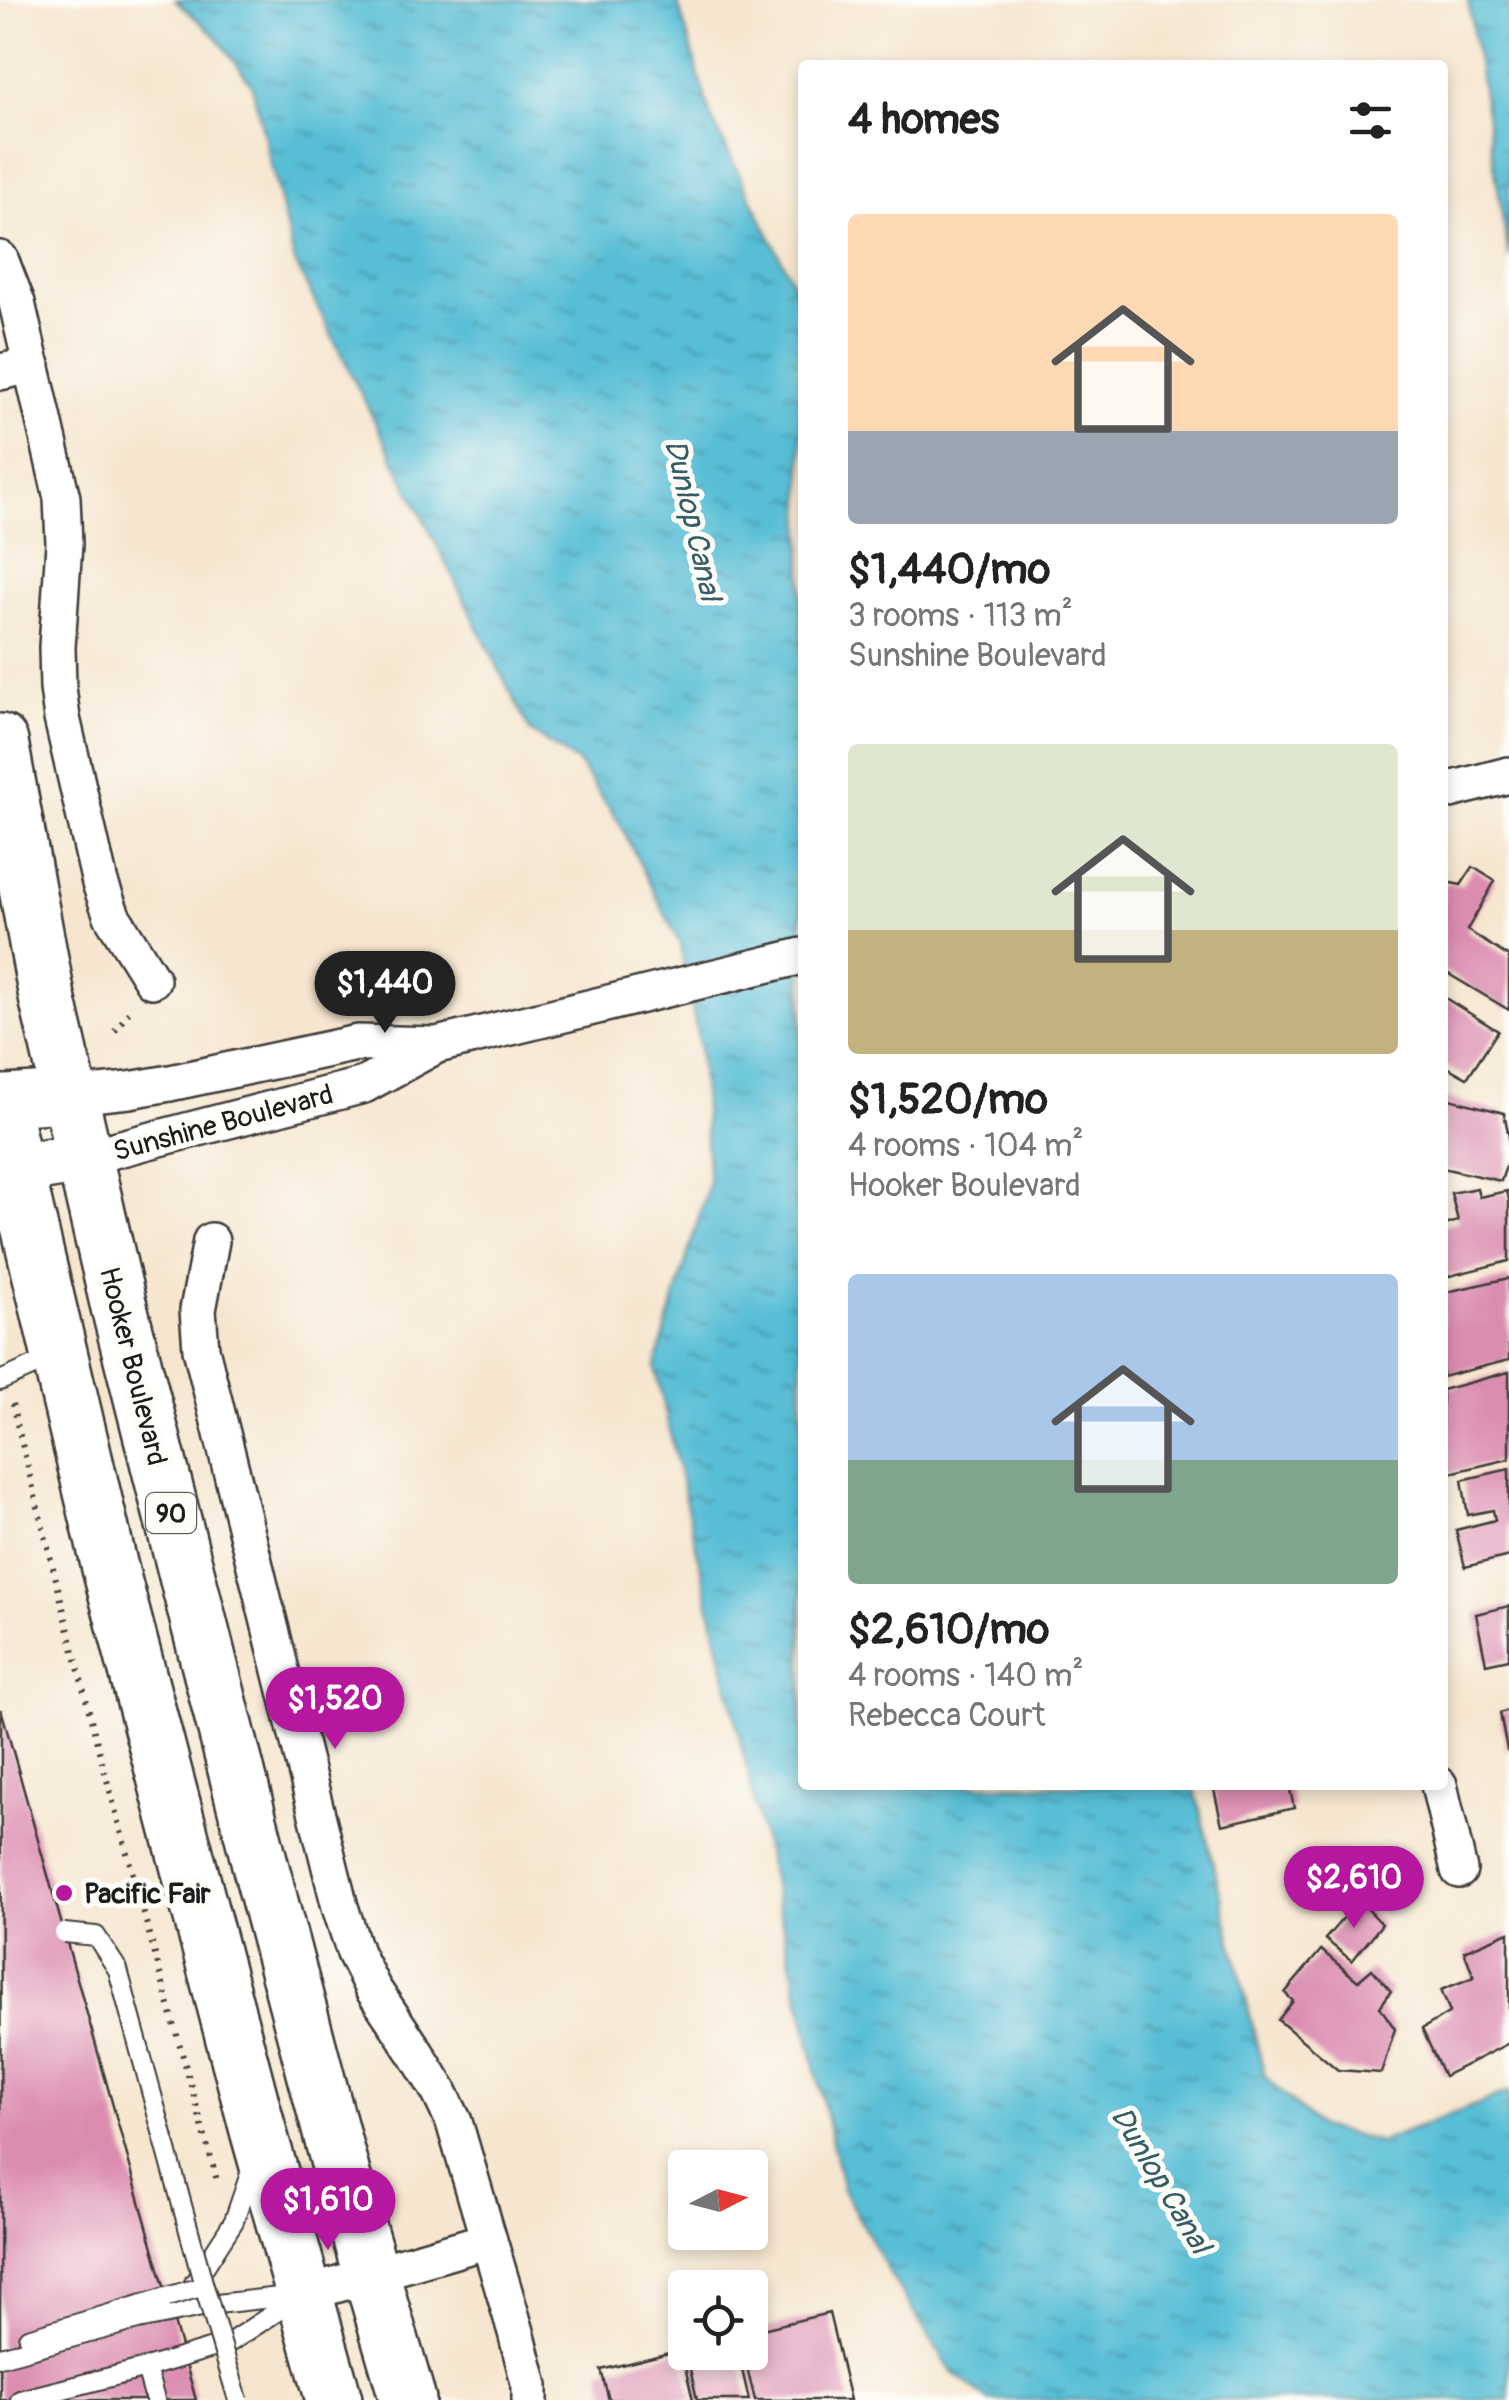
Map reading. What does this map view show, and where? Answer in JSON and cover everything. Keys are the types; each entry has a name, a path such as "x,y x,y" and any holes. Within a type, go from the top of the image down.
{"main road":[{"name":"Hooker Boulevard","path":"0,742 44,979 84,1158 260,1868 343,2178 408,2400"},
{"name":"Sunshine Boulevard","path":"0,1102 70,1096"},
{"path":"0,1102 8,1171 59,1354 110,1568 334,2400"},
{"name":"Sunshine Boulevard","path":"8,1171 84,1158"}],"street":[{"path":"0,260 18,303 16,369 62,498 64,544 58,647 62,718 100,884 112,916 152,980"},
{"path":"1448,790 1509,775"},
{"name":"Sunshine Boulevard","path":"84,1158 364,1084 437,1045 798,957"},
{"name":"Sunshine Boulevard","path":"70,1096 170,1083 357,1044 437,1045"},
{"path":"212,1241 198,1310 201,1349 340,1907 355,1953 373,1989 432,2078 454,2122 516,2332 530,2400"},
{"path":"1439,1790 1459,1870"},
{"path":"304,2294 489,2240"}],"lane":[{"path":"3,1380 59,1354"},
{"path":"64,1933 96,1936 118,1970 238,2400"},
{"path":"175,2312 234,2220 261,2140"},
{"path":"0,2346 204,2286"},
{"path":"0,2357 175,2312 304,2294"},
{"path":"20,2400 229,2343 304,2294"},
{"path":"146,2368 155,2400"}],"path":[{"path":"3,1380 219,2189"}],"water":[{"name":"Dunlop Canal","path":"175,0 677,0 711,117 798,293 798,1790 1195,1790 1265,2077 1319,2127 1380,2142 1509,2092 1509,2400 988,2400 951,2371 888,2271 843,2189 655,1367 709,1182 699,1043 680,944 619,822 578,763 530,731 294,260 252,85 217,37"},
{"path":"1468,0 1509,0 1509,258"}],"building":[{"path":"1473,867 1495,881 1467,930 1509,957 1509,1010 1448,974 1448,882 1461,885"},
{"path":"1448,1000 1498,1031 1467,1078 1448,1067"},
{"path":"1448,1099 1504,1113 1509,1157 1501,1181 1448,1169"},
{"path":"1477,1188 1479,1197 1507,1191 1509,1261 1448,1276 1448,1224 1458,1221 1451,1193"},
{"path":"1509,1278 1509,1360 1448,1375 1448,1292"},
{"path":"1509,1372 1509,1459 1448,1474 1448,1388"},
{"path":"1509,1469 1509,1556 1465,1567 1456,1530 1495,1520 1493,1510 1468,1515 1462,1480"},
{"path":"1509,1606 1509,1659 1486,1664 1476,1614"},
{"path":"1,1709 196,2400 0,2400"},
{"path":"1509,1710 1509,1749 1507,1750 1500,1713"},
{"path":"1214,1790 1290,1790 1294,1808 1222,1825"},
{"path":"1359,1900 1382,1924 1352,1961 1325,1939"},
{"path":"1509,1932 1509,2043 1444,2076 1422,2029 1450,2012 1441,1990 1474,1977 1464,1951"},
{"path":"1321,1950 1358,1981 1372,1969 1391,1991 1380,2007 1395,2029 1381,2073 1338,2070 1278,2020 1293,2001 1285,1993"},
{"path":"829,2313 850,2400 755,2400 748,2370 768,2370 768,2328"},
{"path":"668,2353 668,2370 686,2370 693,2400 609,2400 601,2370"},
{"path":"690,2370 742,2370 749,2400 697,2400"}],"place":[{"name":"Pacific Fair","path":"64,1893"}]}
